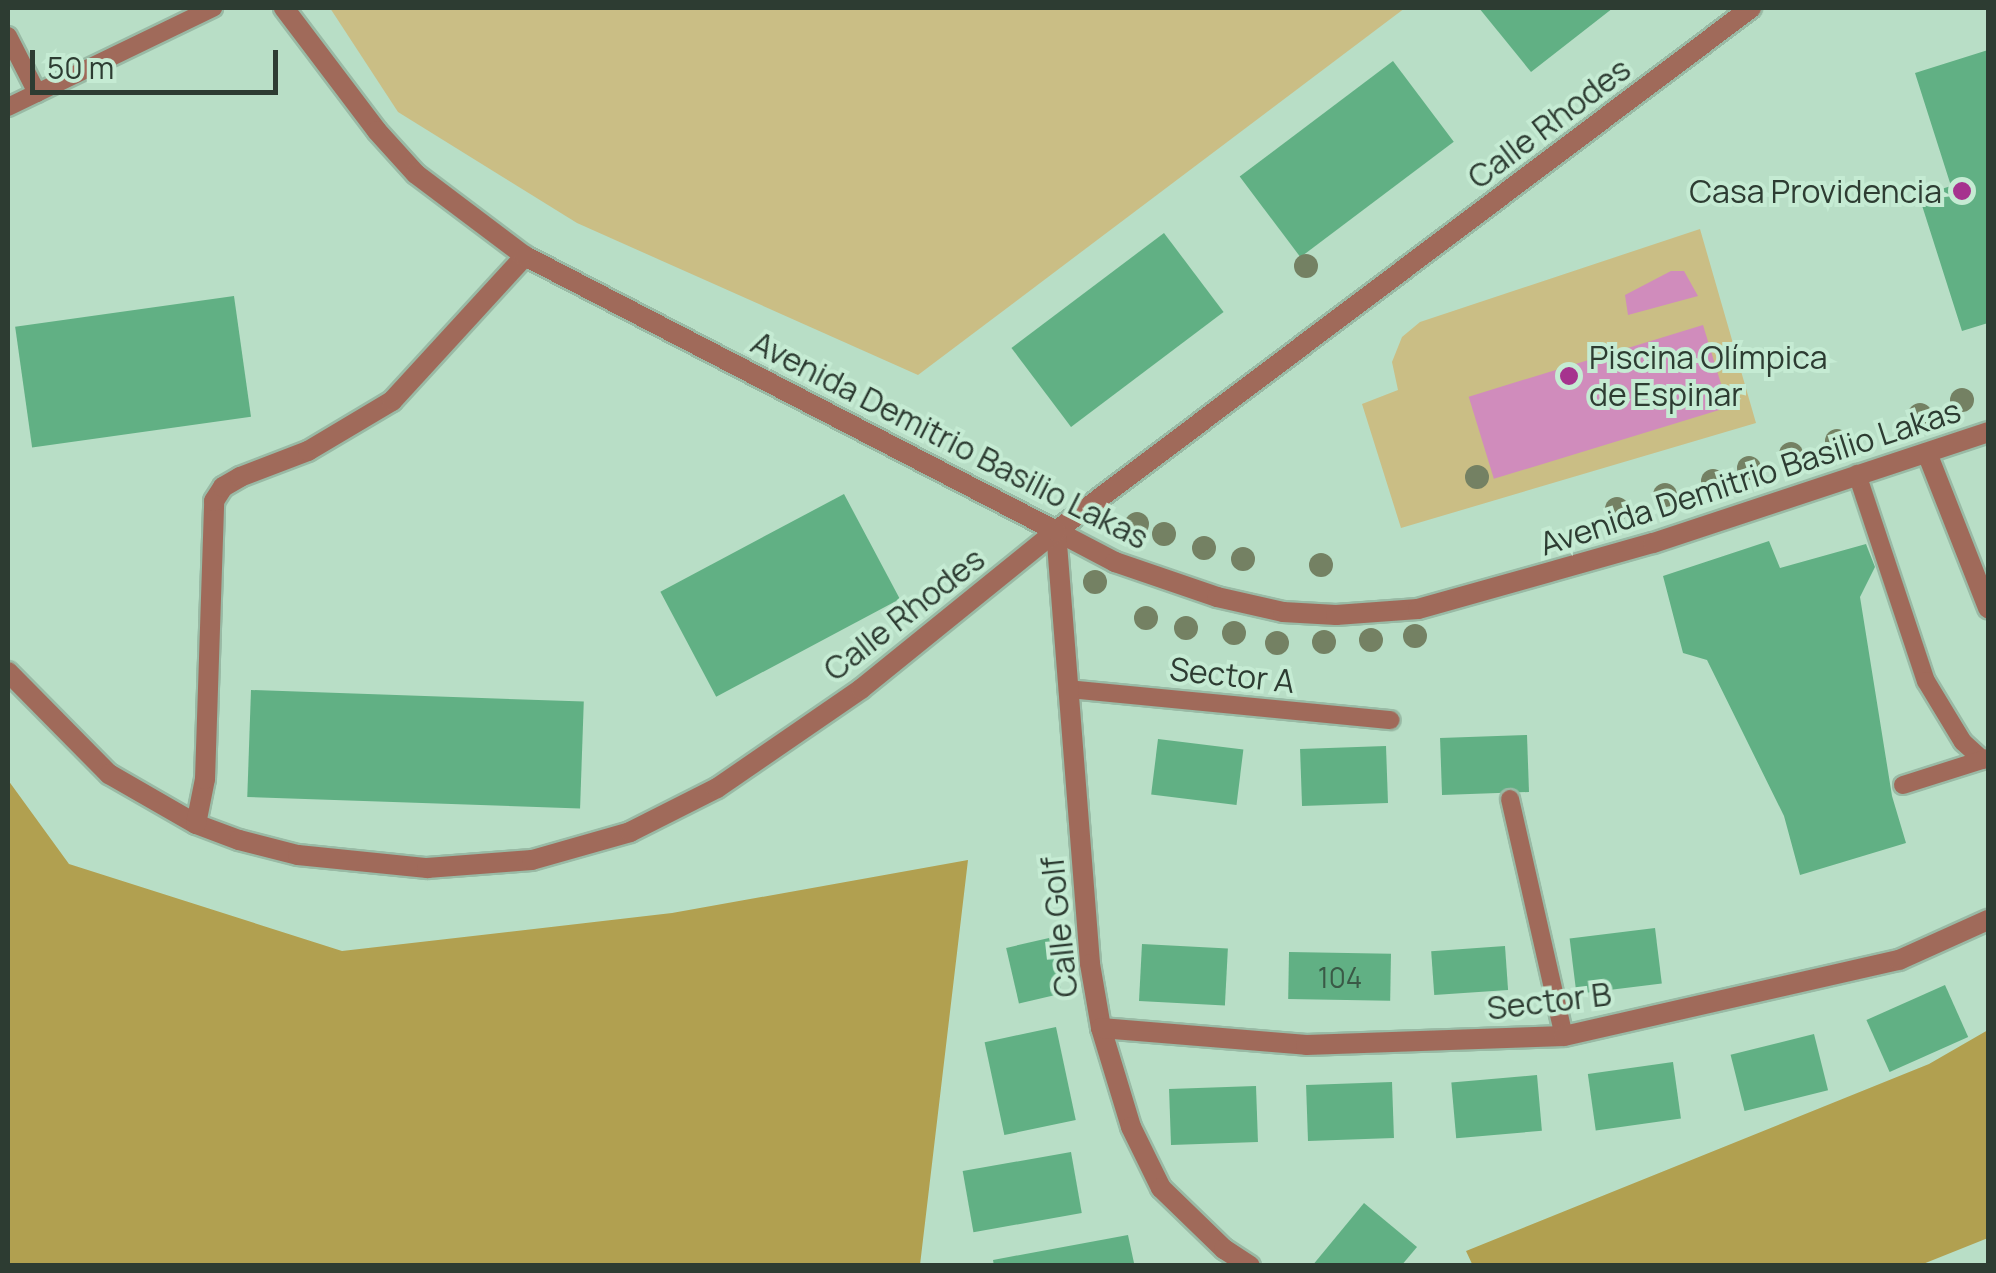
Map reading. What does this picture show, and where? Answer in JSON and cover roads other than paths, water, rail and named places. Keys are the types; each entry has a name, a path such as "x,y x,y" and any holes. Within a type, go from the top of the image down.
{"street":[{"name":"Avenida Demitrio Basilio Lakas","path":"284,8 377,131 416,174 526,256 1114,562 1217,598 1266,608 1336,614 1418,609 1636,548 1988,432"},
{"name":"Calle Rhodes","path":"8,672 109,774 196,824 298,855 427,868 532,860 630,832 717,788 861,688 1056,531 1751,8"},
{"path":"196,824 205,779 214,501 223,486 308,451 392,401 526,256"},
{"path":"1927,452 1988,608"},
{"name":"Calle Golf","path":"1056,531 1090,964 1101,1028 1131,1127 1161,1188 1224,1248 1250,1266"},
{"name":"Sector B","path":"1101,1028 1306,1045 1564,1036 1899,960 1988,920"}],"lane":[{"path":"8,107 213,8"},
{"path":"8,36 37,93"},
{"path":"1857,474 1926,681 1963,742 1986,759"},
{"name":"Sector A","path":"1068,689 1390,720"},
{"path":"1902,785 1986,759"},
{"path":"1510,799 1564,1036"}],"place":[{"name":"Casa Providencia","path":"1962,191"},
{"name":"Piscina Olímpica de Espinar","path":"1569,376"}]}
